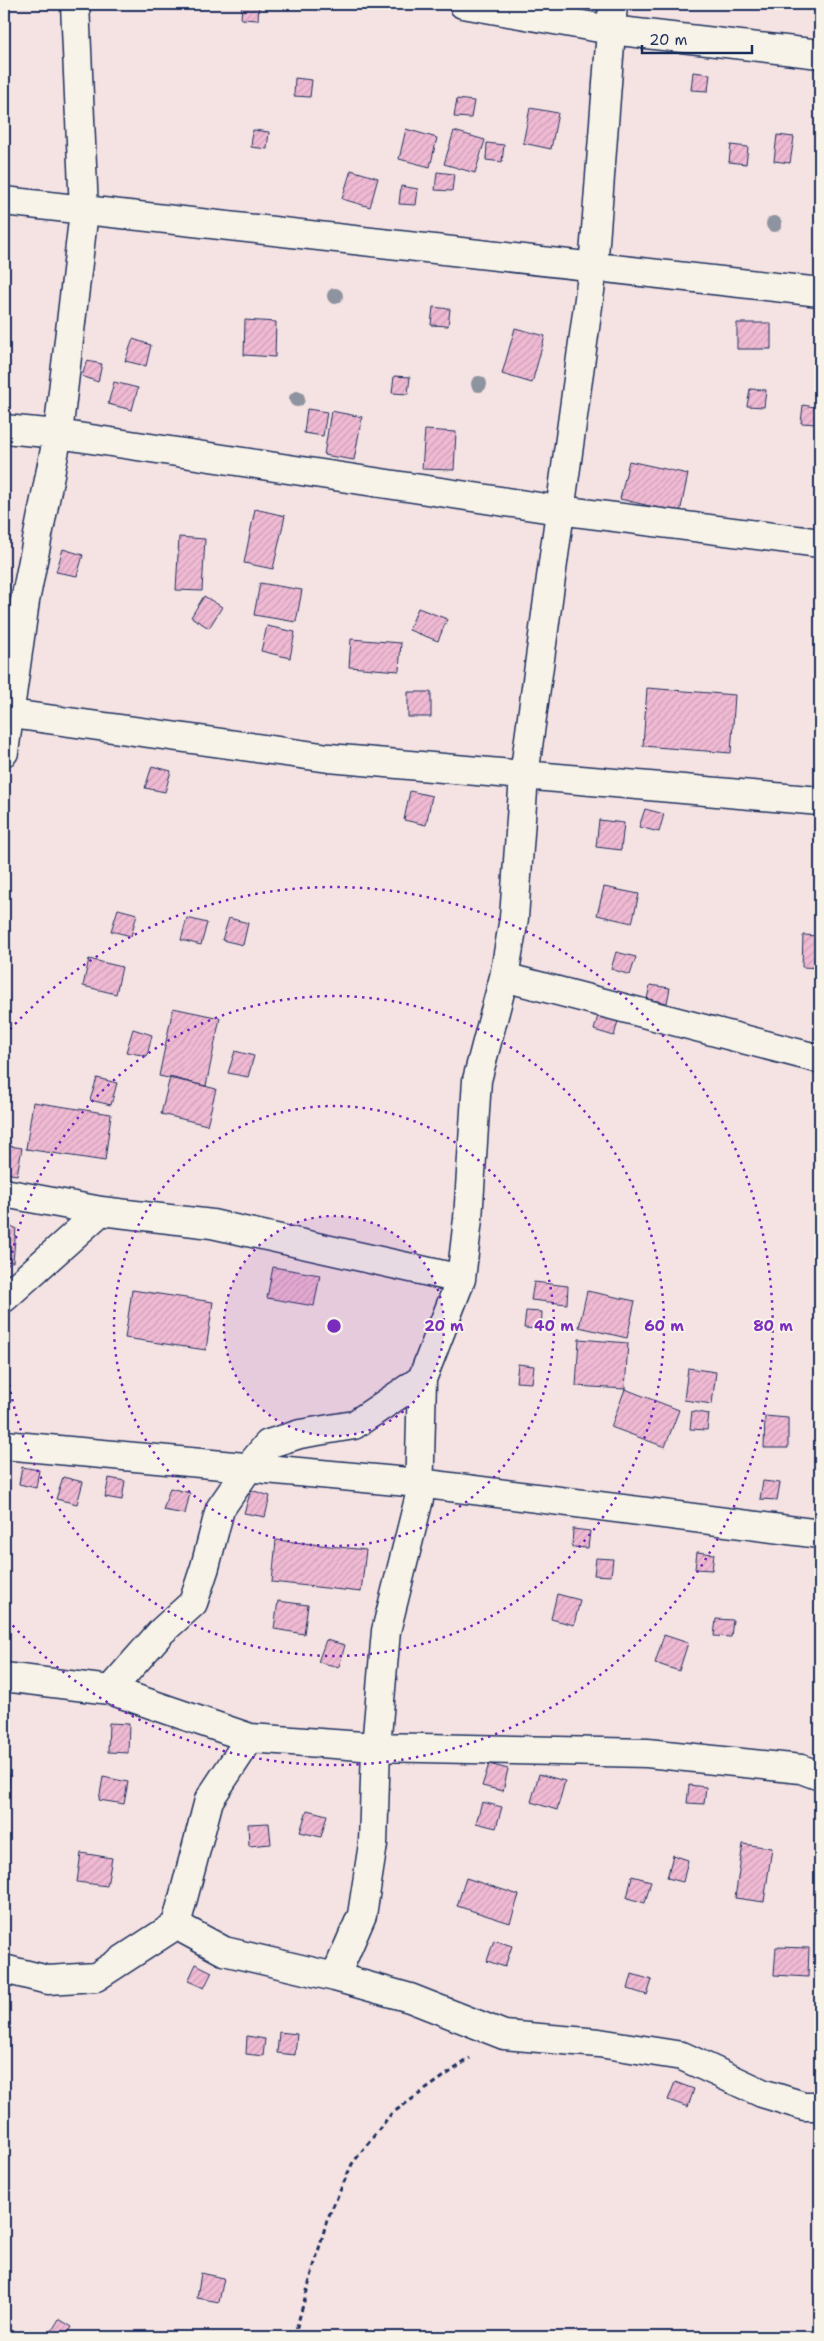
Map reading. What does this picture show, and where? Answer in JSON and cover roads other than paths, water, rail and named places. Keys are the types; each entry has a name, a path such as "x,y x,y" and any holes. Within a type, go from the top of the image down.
{"street":[{"path":"4,752 6,713 25,601 58,434 84,211 75,4"},
{"path":"463,4 612,17 820,54"},
{"path":"335,1977 362,1915 373,1844 376,1747 386,1632 419,1499 422,1379 461,1279 468,1219 477,1080 504,977 514,918 524,776 593,269 612,17"},
{"path":"4,202 593,269 820,292"},
{"path":"4,429 58,434 559,510 820,543"},
{"path":"6,713 329,758 820,801"},
{"path":"504,977 820,1059"},
{"path":"4,1193 101,1211 212,1224 461,1279"},
{"path":"4,1298 101,1211"},
{"path":"110,1690 162,1631 193,1603 205,1567 220,1509 249,1467 268,1444 300,1434 354,1426 422,1379"},
{"path":"4,1445 419,1483 820,1534"},
{"path":"4,1677 110,1690 250,1738 376,1747 647,1753 801,1769 820,1776"},
{"path":"4,1968 48,1980 96,1977 176,1925 209,1800 250,1738"},
{"path":"176,1925 224,1951 335,1977 410,1998 504,2035 599,2043 682,2056 762,2093 804,2106 820,2106"}]}
